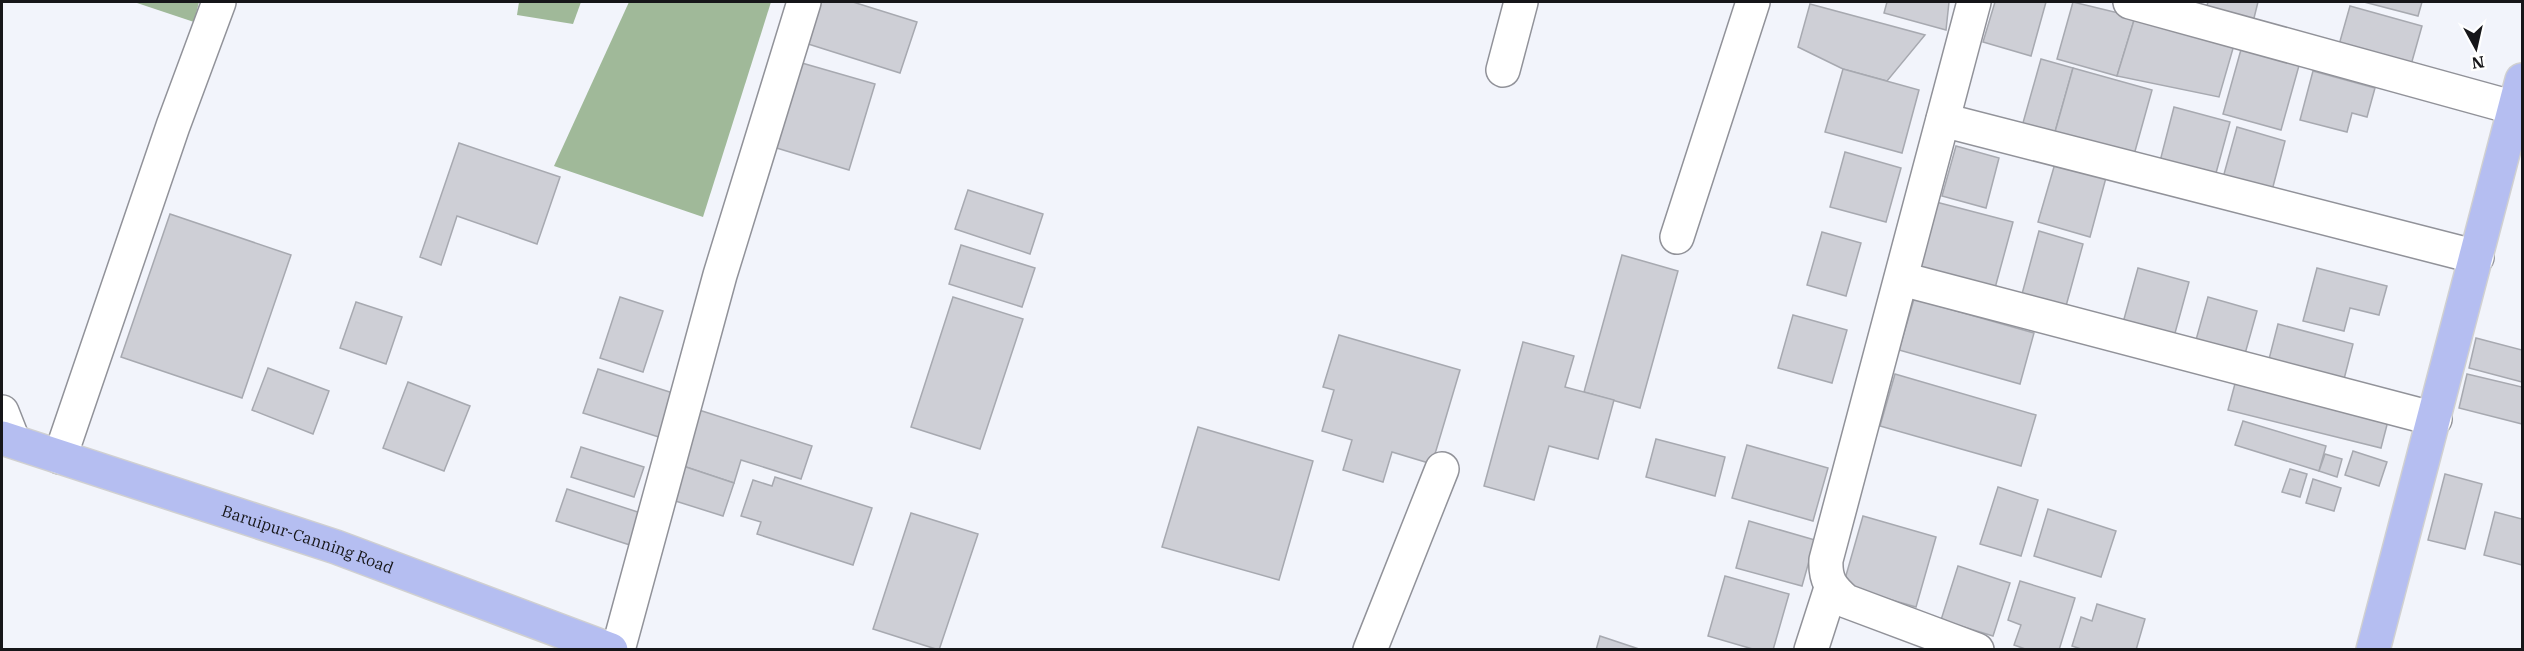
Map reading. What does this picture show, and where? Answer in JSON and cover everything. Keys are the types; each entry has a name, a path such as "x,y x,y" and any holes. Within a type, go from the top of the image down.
{"main road":[{"path":"2373,650 2519,94"},
{"name":"Baruipur-Canning Road","path":"5,430 60,457 336,547 611,650"}],"street":[{"path":"60,457 173,126 219,2"},
{"path":"618,650 720,275 804,2"},
{"path":"1503,70 1521,2"},
{"path":"1677,237 1753,2"},
{"path":"1974,2 1826,560 1825,573 1831,588 1845,601 1977,650"},
{"path":"2130,2 2519,94"},
{"path":"1943,120 2477,257"},
{"path":"1902,279 2435,419"},
{"path":"1370,650 1442,469"},
{"path":"1811,650 1831,588"}],"shaded area":[{"path":"134,2 199,2 194,22"},
{"path":"519,2 581,2 573,24 517,15"},
{"path":"629,2 771,2 703,217 554,166"}],"building":[{"path":"818,2 853,2 917,22 900,73 805,43"},
{"path":"1887,2 1949,2 1946,30 1884,13"},
{"path":"1995,2 2046,2 2031,56 1983,42"},
{"path":"2073,2 2135,17 2117,76 2057,59"},
{"path":"2208,2 2258,2 2253,22 2206,9"},
{"path":"2364,2 2422,2 2418,16"},
{"path":"1810,4 1925,35 1887,81 1843,69 1798,47"},
{"path":"2350,6 2422,26 2407,79 2335,59"},
{"path":"2135,17 2236,38 2219,97 2117,76"},
{"path":"2242,46 2300,62 2281,130 2223,114"},
{"path":"2041,59 2073,68 2053,139 2021,130"},
{"path":"795,61 875,84 849,170 770,146"},
{"path":"2073,68 2152,90 2132,162 2053,139"},
{"path":"1843,69 1919,90 1902,153 1825,132"},
{"path":"2313,71 2375,88 2367,117 2352,113 2347,132 2300,120"},
{"path":"2174,107 2230,122 2213,184 2158,169"},
{"path":"2237,127 2285,141 2270,198 2221,185"},
{"path":"459,143 560,177 537,244 457,216 441,265 420,257"},
{"path":"1956,146 1999,158 1986,208 1942,196"},
{"path":"1845,152 1901,168 1886,222 1830,207"},
{"path":"2056,160 2107,174 2090,237 2038,222"},
{"path":"968,190 1043,214 1030,254 955,229"},
{"path":"1936,202 2013,222 1995,288 1918,267"},
{"path":"170,214 291,255 242,398 121,357"},
{"path":"2039,231 2083,244 2066,306 2022,294"},
{"path":"1822,232 1861,243 1846,296 1807,285"},
{"path":"961,245 1035,268 1022,307 949,284"},
{"path":"1622,255 1678,271 1640,408 1584,392"},
{"path":"2138,268 2189,282 2172,344 2121,330"},
{"path":"2317,268 2387,286 2379,315 2350,308 2344,331 2303,321"},
{"path":"620,297 663,311 643,372 600,358"},
{"path":"953,297 1023,319 980,449 911,427"},
{"path":"2208,297 2257,311 2243,361 2194,347"},
{"path":"1914,299 2034,333 2020,384 1899,350"},
{"path":"356,302 402,317 386,364 340,348"},
{"path":"1793,315 1847,330 1832,383 1778,368"},
{"path":"2278,324 2353,344 2342,387 2267,367"},
{"path":"1339,335 1460,370 1432,464 1392,452 1383,482 1343,470 1352,440 1322,431 1334,390 1323,387"},
{"path":"2476,338 2522,350 2522,382 2469,368"},
{"path":"1523,342 1574,356 1565,387 1614,400 1598,459 1549,446 1534,500 1484,486"},
{"path":"268,368 329,391 313,434 252,410"},
{"path":"598,369 676,394 662,438 583,413"},
{"path":"1895,374 2036,415 2021,466 1880,426"},
{"path":"2467,374 2522,387 2522,424 2459,408"},
{"path":"2236,380 2389,417 2381,448 2228,410"},
{"path":"408,382 470,406 444,471 383,448"},
{"path":"699,410 812,446 801,479 741,460 734,483 680,465"},
{"path":"2243,421 2326,446 2319,471 2235,445"},
{"path":"1198,427 1313,461 1279,580 1162,547"},
{"path":"1656,439 1725,457 1715,496 1646,477"},
{"path":"1747,445 1828,468 1813,521 1732,498"},
{"path":"581,447 644,467 634,497 571,477"},
{"path":"2353,451 2387,462 2379,486 2345,475"},
{"path":"2325,454 2342,459 2337,477 2319,471"},
{"path":"680,465 734,483 723,516 669,499"},
{"path":"2290,469 2307,474 2300,497 2282,492"},
{"path":"2445,474 2482,484 2465,549 2428,540"},
{"path":"775,477 872,508 853,565 757,534 761,522 741,516 753,480 772,486"},
{"path":"2313,479 2341,488 2334,511 2306,503"},
{"path":"1998,487 2038,500 2021,556 1980,544"},
{"path":"567,489 647,515 636,547 556,521"},
{"path":"2048,509 2116,531 2101,577 2034,556"},
{"path":"2495,512 2522,519 2522,565 2484,555"},
{"path":"911,513 978,534 939,650 873,629"},
{"path":"1863,516 1936,537 1916,607 1843,586"},
{"path":"1749,521 1815,540 1802,586 1736,568"},
{"path":"1958,566 2010,583 1993,636 1941,620"},
{"path":"1725,576 1789,594 1773,650 1756,650 1708,636"},
{"path":"2020,581 2075,598 2059,650 2028,650 2014,645 2021,625 2008,620"},
{"path":"2097,604 2145,619 2136,650 2084,650 2072,646 2081,617 2092,621"},
{"path":"1600,636 1642,650 1596,650"}]}
